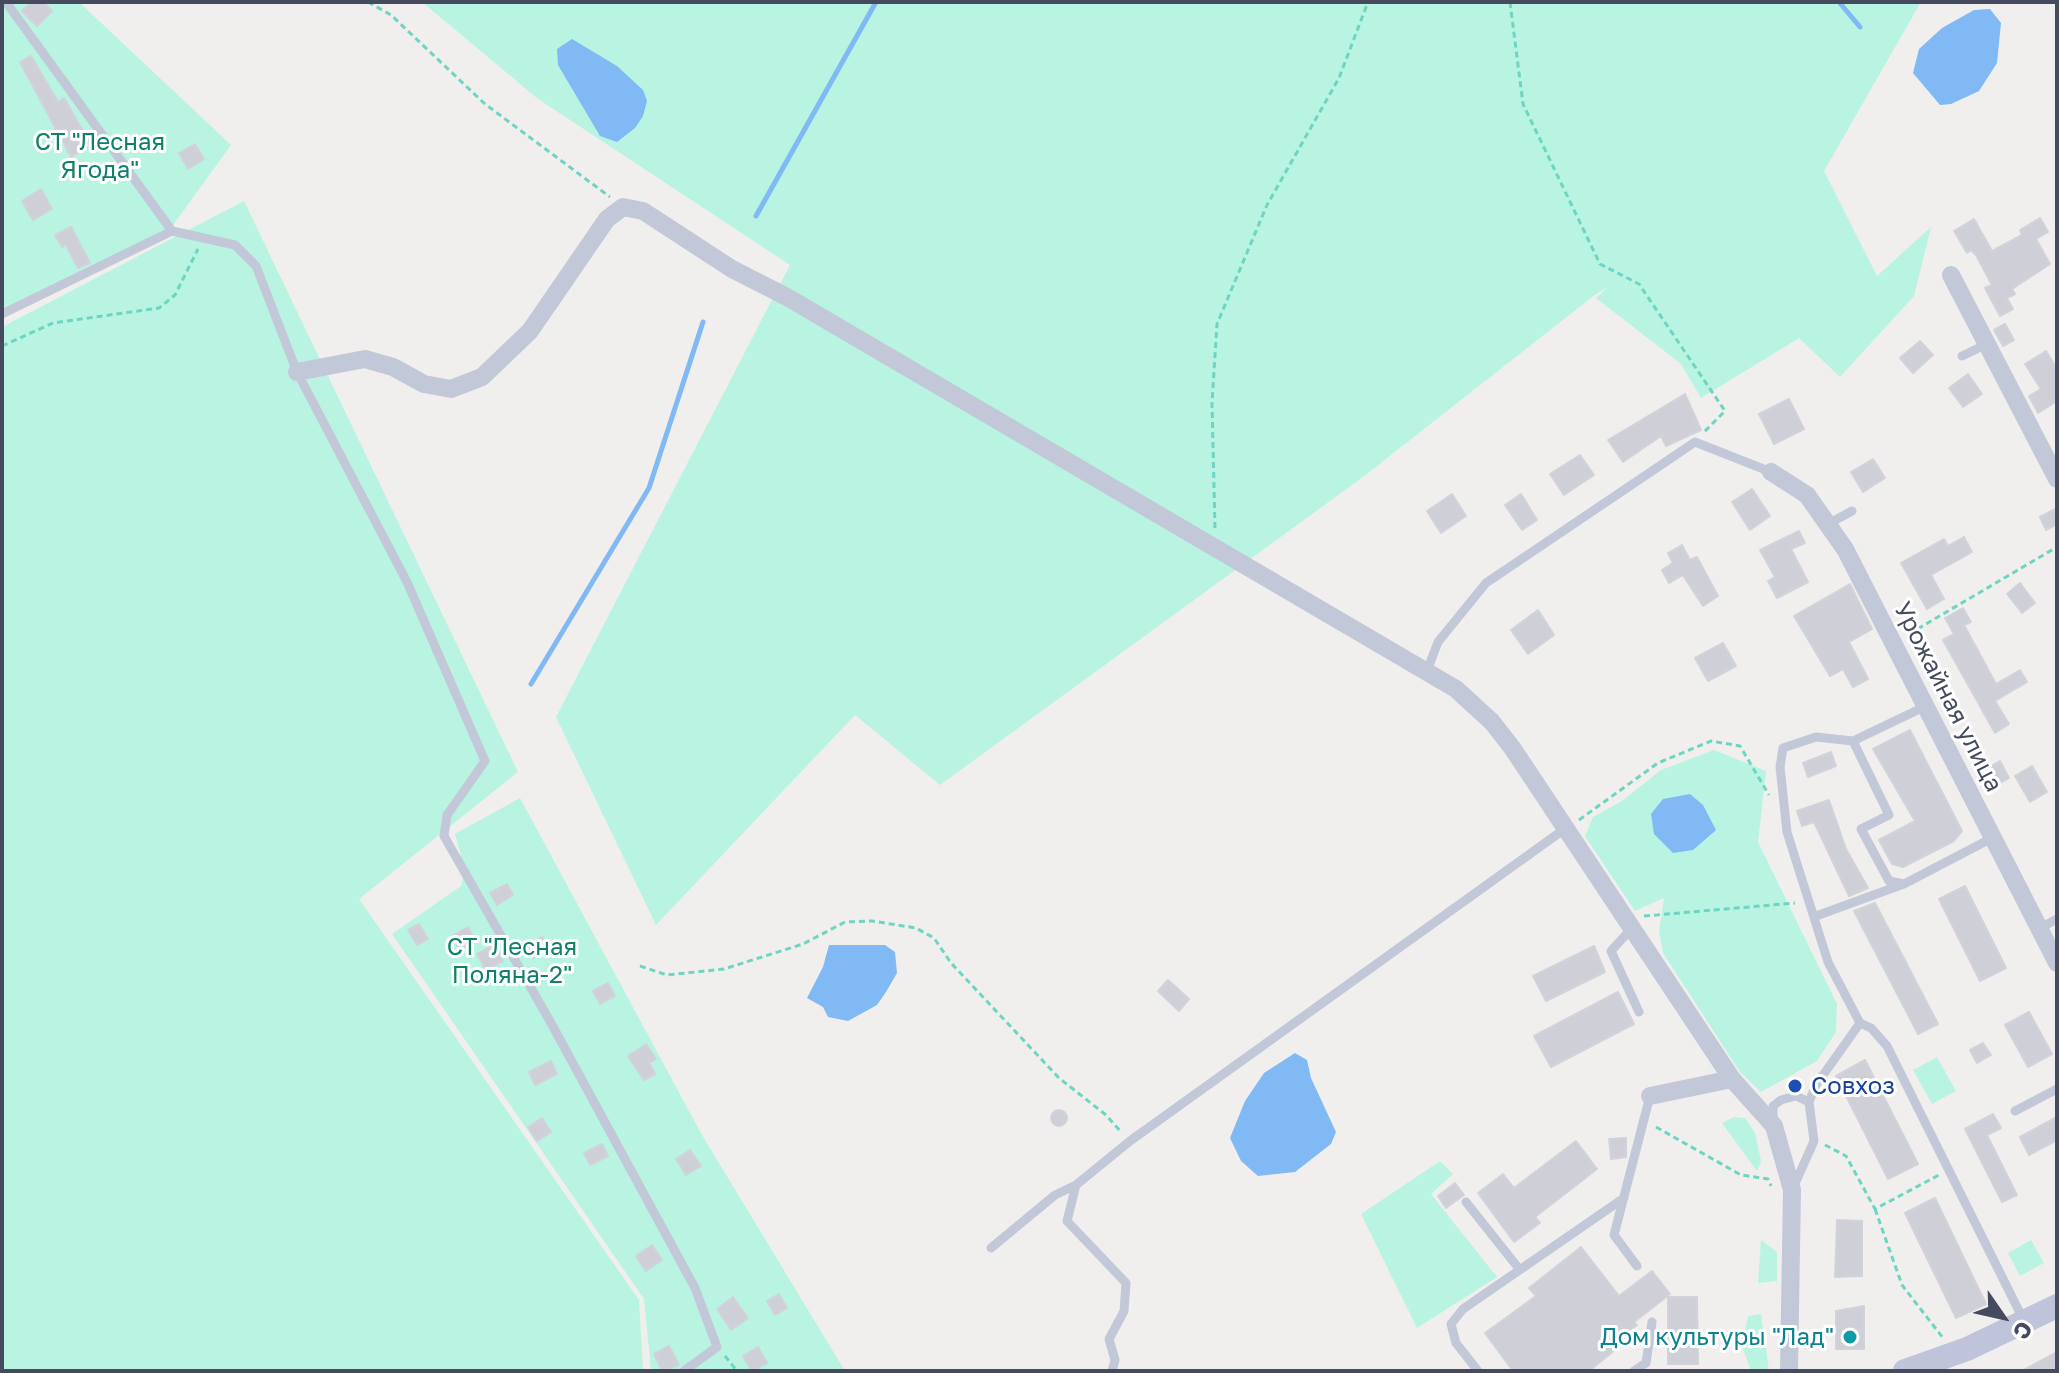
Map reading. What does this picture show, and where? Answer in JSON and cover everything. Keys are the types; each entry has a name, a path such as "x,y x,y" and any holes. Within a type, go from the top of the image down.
{"street":[{"path":"297,372 365,359 393,367 424,384 451,389 482,377 530,331 607,219 623,207 643,211 732,269 787,297 1456,689 1492,722 1631,923 1732,1079 1774,1126 1792,1196 1789,1371"},
{"path":"1951,275 2057,479"},
{"name":"Урожайная улица","path":"1771,472 1807,495 1828,524 1926,706 2057,963"},
{"path":"1650,1096 1732,1079"},
{"path":"1905,1371 1943,1363 2057,1306"}],"lane":[{"path":"6,2 172,231 235,245 256,266 297,372 407,582 485,761 447,815 444,836 551,1023 695,1288 717,1347 684,1371"},
{"path":"2,314 172,231"},
{"path":"1962,356 1987,344"},
{"path":"1427,671 1438,642 1486,583 1695,442 1771,472"},
{"path":"1828,524 1852,511"},
{"path":"1926,706 1853,741 1816,737 1783,748 1782,801 1787,832 1828,962 1860,1023 1871,1028 1887,1046 2025,1323"},
{"path":"1853,741 1889,815 1861,829 1889,881 1904,884"},
{"path":"991,1248 1055,1195 1076,1185 1130,1141 1566,828"},
{"path":"1816,916 1904,884 1994,837"},
{"path":"2040,928 2057,919"},
{"path":"1631,923 1611,951 1639,1012"},
{"path":"1792,1196 1814,1141 1809,1102 1816,1085 1860,1023"},
{"path":"2015,1111 2057,1089"},
{"path":"1637,1266 1614,1235 1650,1096"},
{"path":"1774,1126 1773,1106 1781,1100 1796,1096 1809,1102"},
{"path":"1076,1185 1067,1221 1126,1283 1124,1311 1109,1339 1115,1360 1112,1371"},
{"path":"1478,1371 1456,1343 1451,1324 1463,1309 1624,1198"},
{"path":"1466,1202 1520,1270"},
{"path":"1634,1371 1646,1363 1652,1322"}],"path":[{"path":"368,2 391,15 485,104 623,207"},
{"path":"1216,547 1212,403 1217,324 1267,205 1339,78 1368,2"},
{"path":"1510,2 1523,104 1600,264 1639,284 1725,411 1695,442"},
{"path":"2,346 53,323 159,308 175,295 195,251 206,241"},
{"path":"1893,643 2057,547"},
{"path":"1566,828 1658,763 1711,741 1740,746 1769,796 1782,801"},
{"path":"1631,923 1661,913 1811,902"},
{"path":"640,966 667,975 724,969 803,944 845,922 872,921 916,928 934,938 951,963 1059,1078 1106,1115 1130,1141"},
{"path":"1644,1115 1656,1127 1741,1175 1768,1179 1779,1201 1792,1196"},
{"path":"1814,1141 1846,1156 1875,1209 1902,1285 1933,1321 1943,1363"},
{"path":"1875,1209 1949,1170"},
{"path":"717,1347 737,1371"}],"green space":[{"name":"СТ \"Лесная Ягода\"","path":"2,2 79,2 231,145 163,239 2,318"},
{"path":"422,2 1921,2 1824,171 1877,276 1931,227 1914,296 1840,377 1799,338 1701,398 1681,364 1596,298 1608,287 1363,477 940,785 855,715 656,925 556,717 790,265 538,99"},
{"path":"244,201 518,772 359,899 639,1300 643,1371 2,1371 2,327"},
{"path":"1714,750 1766,771 1758,842 1837,1004 1836,1032 1817,1061 1761,1092 1740,1072 1663,953 1659,931 1664,898 1635,911 1585,836 1593,817 1622,801 1661,770"},
{"name":"СТ \"Лесная Поляна-2\"","path":"520,798 702,1135 845,1371 651,1371 644,1299 392,934 461,886 465,870 455,834"},
{"path":"1937,1057 1956,1091 1932,1104 1913,1070"},
{"path":"1734,1117 1745,1118 1755,1133 1761,1161 1757,1171 1722,1123"},
{"path":"1440,1161 1453,1174 1431,1194 1497,1277 1417,1328 1361,1214"},
{"path":"1761,1240 1777,1252 1777,1281 1758,1283"},
{"path":"2031,1240 2044,1263 2020,1276 2008,1253"},
{"path":"1761,1314 1769,1371 1751,1371 1742,1346 1748,1316"}],"water":[{"path":"1990,9 2001,23 1997,63 1979,91 1951,104 1940,105 1913,73 1919,49 1942,28 1974,10"},
{"path":"572,39 617,66 643,90 647,101 643,116 635,128 617,142 600,136 558,65 557,49"},
{"path":"1690,794 1703,805 1716,830 1693,850 1673,853 1654,834 1651,814 1663,799"},
{"path":"829,945 885,945 895,952 897,973 886,992 877,1005 848,1021 828,1017 823,1007 807,998 823,967"},
{"path":"1295,1053 1307,1060 1311,1078 1336,1132 1331,1144 1295,1172 1258,1176 1241,1161 1230,1138 1245,1101 1264,1073"}],"building":[{"path":"31,2 43,2 52,11 37,26 22,11"},
{"path":"31,56 58,102 64,98 91,145 71,157 20,62"},
{"path":"195,144 204,159 188,169 179,153"},
{"path":"41,189 52,209 33,220 22,201"},
{"path":"2040,218 2048,232 2036,239 2050,264 2012,289 2015,294 2007,298 2013,309 2000,316 1985,288 1992,285 1976,255 1971,250 1967,253 1954,231 1974,219 1992,251 2022,235 2020,230"},
{"path":"71,227 90,263 78,268 66,245 62,247 55,235"},
{"path":"2005,324 2014,340 2003,346 1994,330"},
{"path":"1920,341 1933,355 1913,373 1900,358"},
{"path":"2046,351 2057,369 2057,401 2038,413 2029,396 2041,389 2025,364"},
{"path":"1968,374 1982,394 1963,407 1949,388"},
{"path":"1685,394 1701,430 1666,446 1661,436 1623,462 1608,440"},
{"path":"1789,399 1804,429 1774,444 1759,414"},
{"path":"1580,455 1594,475 1564,495 1550,474"},
{"path":"1873,459 1885,478 1863,492 1851,472"},
{"path":"1752,489 1770,516 1750,530 1732,502"},
{"path":"1452,494 1466,516 1441,533 1427,511"},
{"path":"1521,494 1537,520 1522,530 1505,505"},
{"path":"2057,508 2057,524 2046,530 2040,517"},
{"path":"1799,531 1805,543 1791,549 1808,582 1777,598 1768,581 1775,577 1760,550"},
{"path":"1964,537 1972,552 1931,575 1944,599 1927,609 1901,563 1944,539 1948,546"},
{"path":"1682,545 1690,560 1697,557 1718,596 1703,606 1683,575 1669,583 1662,570 1673,563 1668,553"},
{"path":"2020,583 2035,603 2022,613 2007,594"},
{"path":"1850,584 1872,629 1849,642 1868,679 1853,687 1843,669 1830,676 1794,616"},
{"path":"1963,608 1971,622 1964,625 1996,684 2020,670 2027,682 1995,701 2009,724 1995,733 1943,640 1954,634 1945,618"},
{"path":"1538,610 1554,635 1528,654 1511,630"},
{"path":"1723,643 1736,666 1708,681 1695,658"},
{"path":"1910,730 1962,831 1954,841 1903,867 1892,864 1879,840 1915,821 1873,749"},
{"path":"1831,752 1836,766 1808,777 1803,763"},
{"path":"2000,761 2009,778 1995,786 1986,769"},
{"path":"2032,766 2047,792 2030,802 2015,776"},
{"path":"1829,800 1846,849 1868,888 1849,896 1814,822 1802,826 1797,811"},
{"path":"507,884 513,895 497,905 490,893"},
{"path":"1965,886 2006,968 1980,981 1939,899"},
{"path":"1875,903 1938,1024 1918,1034 1854,911"},
{"path":"419,924 428,939 417,945 408,930"},
{"path":"468,927 476,942 460,951 452,936"},
{"path":"542,937 550,949 533,958 526,946"},
{"path":"494,945 503,961 486,970 477,954"},
{"path":"1594,946 1605,972 1546,1001 1533,976"},
{"path":"1168,980 1189,999 1179,1011 1158,991"},
{"path":"608,983 615,996 600,1004 593,991"},
{"path":"1618,992 1634,1024 1551,1067 1534,1036"},
{"path":"2029,1012 2052,1054 2028,1067 2005,1025"},
{"path":"1983,1043 1991,1055 1977,1063 1970,1050"},
{"path":"646,1044 656,1059 649,1063 655,1074 644,1080 628,1056"},
{"path":"1865,1060 1918,1164 1888,1179 1836,1076"},
{"path":"551,1061 557,1074 535,1085 529,1072"},
{"path":"1056,1110 1062,1110 1067,1118 1065,1124 1056,1126 1051,1121 1051,1115"},
{"path":"1993,1114 2001,1128 1987,1135 2017,1195 2002,1202 1965,1129"},
{"path":"2057,1117 2057,1140 2029,1155 2020,1137"},
{"path":"542,1118 551,1132 537,1141 528,1127"},
{"path":"1626,1138 1626,1157 1611,1159 1609,1139"},
{"path":"1576,1141 1597,1169 1535,1217 1540,1223 1514,1242 1478,1193 1503,1174 1514,1188"},
{"path":"602,1144 608,1156 590,1165 584,1153"},
{"path":"690,1150 701,1166 686,1175 676,1159"},
{"path":"1455,1183 1464,1195 1446,1208 1438,1196"},
{"path":"1935,1198 1986,1304 1956,1318 1905,1213"},
{"path":"1837,1220 1862,1221 1862,1276 1835,1277"},
{"path":"652,1245 662,1260 646,1271 636,1256"},
{"path":"1581,1247 1619,1296 1652,1271 1670,1294 1634,1322 1637,1325 1611,1345 1615,1350 1589,1371 1513,1371 1485,1333 1536,1296 1529,1288"},
{"path":"779,1294 787,1308 775,1315 767,1301"},
{"path":"733,1297 748,1318 731,1330 717,1309"},
{"path":"1668,1297 1697,1297 1698,1364 1668,1364"},
{"name":"Дом культуры \"Лад\"","path":"1864,1306 1864,1349 1836,1349 1836,1311"},
{"path":"669,1346 679,1365 662,1371 654,1354"},
{"path":"758,1347 767,1363 752,1371 743,1356"},
{"path":"2057,1352 2057,1371 2022,1371"}],"waterway":[{"path":"756,216 876,2"},
{"path":"1839,2 1860,27"},
{"path":"531,684 649,488 703,322"}],"place":[{"name":"Совхоз","path":"1795,1086"},
{"name":"Дом культуры \"Лад\"","path":"1850,1337"}]}
